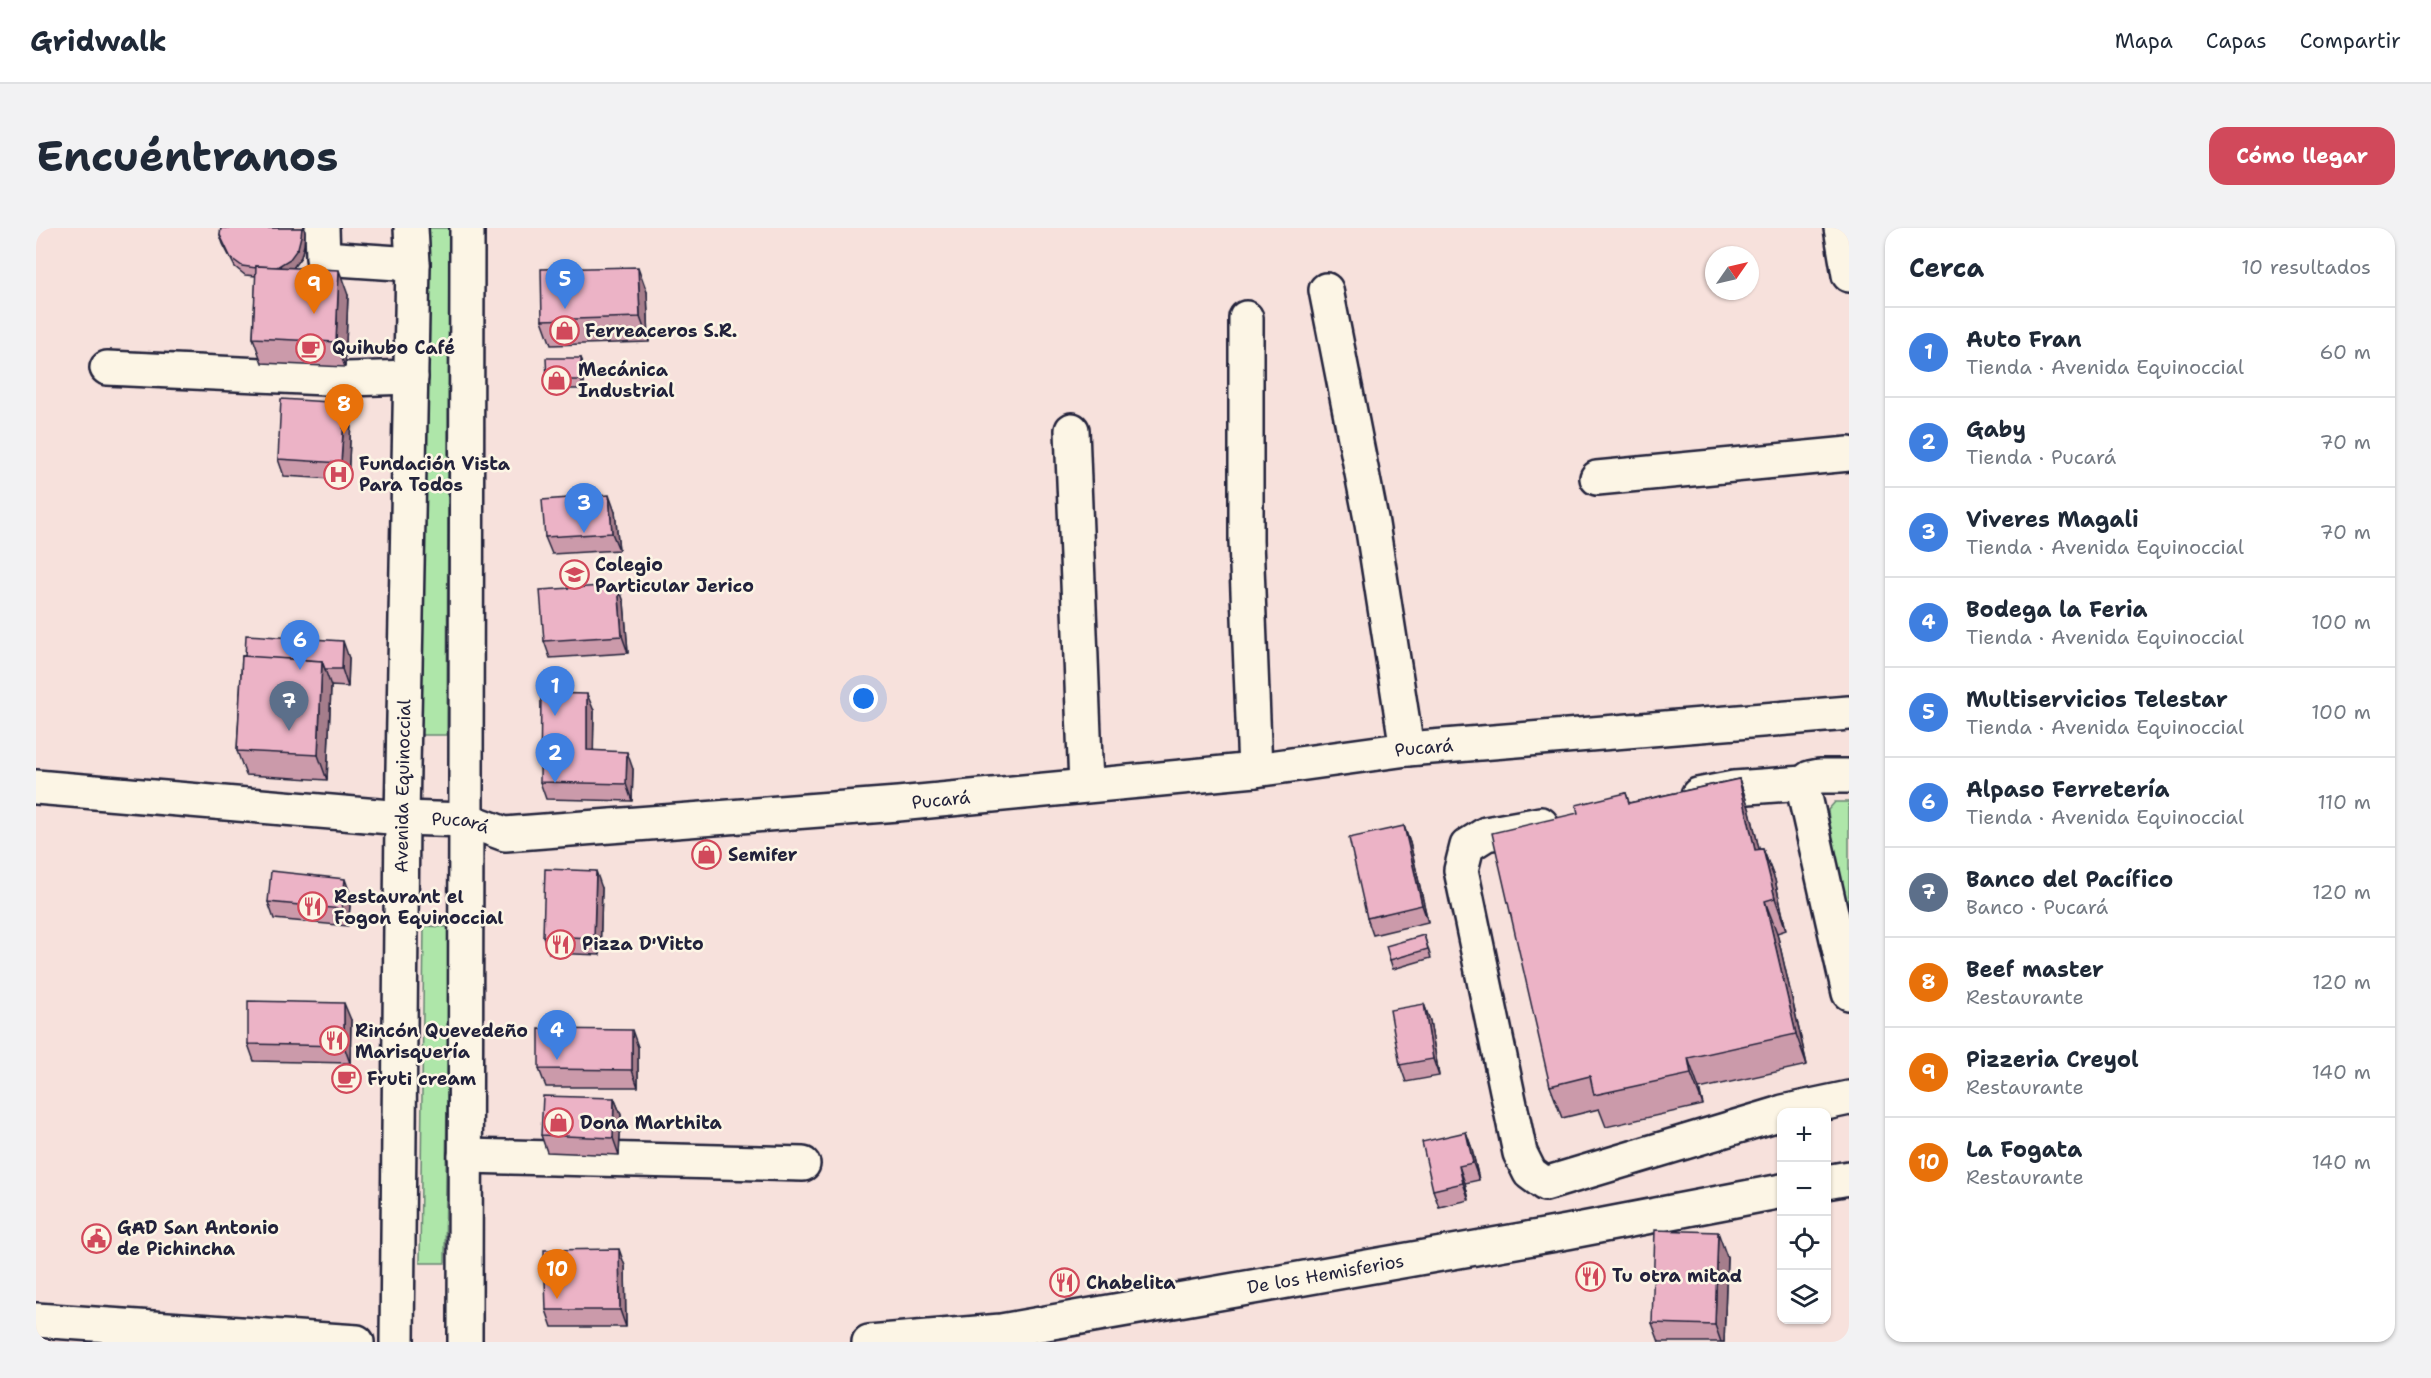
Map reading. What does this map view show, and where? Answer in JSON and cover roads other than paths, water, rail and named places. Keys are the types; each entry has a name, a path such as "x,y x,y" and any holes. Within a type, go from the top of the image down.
{"street":[{"path":"322,228 323,258 413,264"},
{"name":"Avenida Equinoccial","path":"397,1342 402,818 413,264 411,228"},
{"path":"465,1342 467,228"},
{"path":"1841,228 1849,275"},
{"path":"1326,290 1372,524 1407,749"},
{"path":"1246,318 1246,541 1255,770"},
{"path":"106,368 348,380 411,377"},
{"path":"1072,430 1086,785"},
{"path":"1597,478 1849,454"},
{"name":"Pucará","path":"36,787 402,818 467,820 505,834 898,804 1255,770 1407,749 1849,713"},
{"path":"1666,801 1734,788 1804,783 1810,778 1849,776"},
{"path":"1804,783 1804,792 1849,993"},
{"path":"1565,819 1486,834 1467,846 1461,870 1520,1154 1530,1173 1545,1184 1777,1115"},
{"path":"1805,1108 1849,1098"},
{"path":"465,1156 803,1164"},
{"path":"1831,1181 1849,1178"},
{"name":"De los Hemisferios","path":"869,1342 1001,1337 1777,1192"},
{"path":"36,1320 357,1342"}],"place":[{"name":"Multiservicios Telestar","path":"565,309"},
{"name":"Pizzeria Creyol","path":"314,314"},
{"name":"Ferreaceros S.R.","path":"564,331"},
{"name":"Quihubo Café","path":"311,348"},
{"name":"Mecánica Industrial","path":"557,380"},
{"name":"Beef master","path":"344,434"},
{"name":"Fundación Vista Para Todos","path":"338,474"},
{"name":"Viveres Magali","path":"584,533"},
{"name":"Colegio Particular Jerico","path":"574,575"},
{"name":"Alpaso Ferretería","path":"300,670"},
{"name":"Auto Fran","path":"555,716"},
{"name":"Banco del Pacífico","path":"289,731"},
{"name":"Gaby","path":"555,783"},
{"name":"Semifer","path":"707,855"},
{"name":"Restaurant el Fogon Equinoccial","path":"313,907"},
{"name":"Pizza D'Vitto","path":"561,944"},
{"name":"Rincón Quevedeño Marisquería","path":"334,1041"},
{"name":"Bodega la Feria","path":"557,1060"},
{"name":"Fruti cream","path":"346,1079"},
{"name":"Dona Marthita","path":"559,1123"},
{"name":"GAD San Antonio de Pichincha","path":"96,1238"},
{"name":"Tu otra mitad","path":"1591,1276"},
{"name":"Chabelita","path":"1065,1283"},
{"name":"La Fogata","path":"557,1299"}]}
